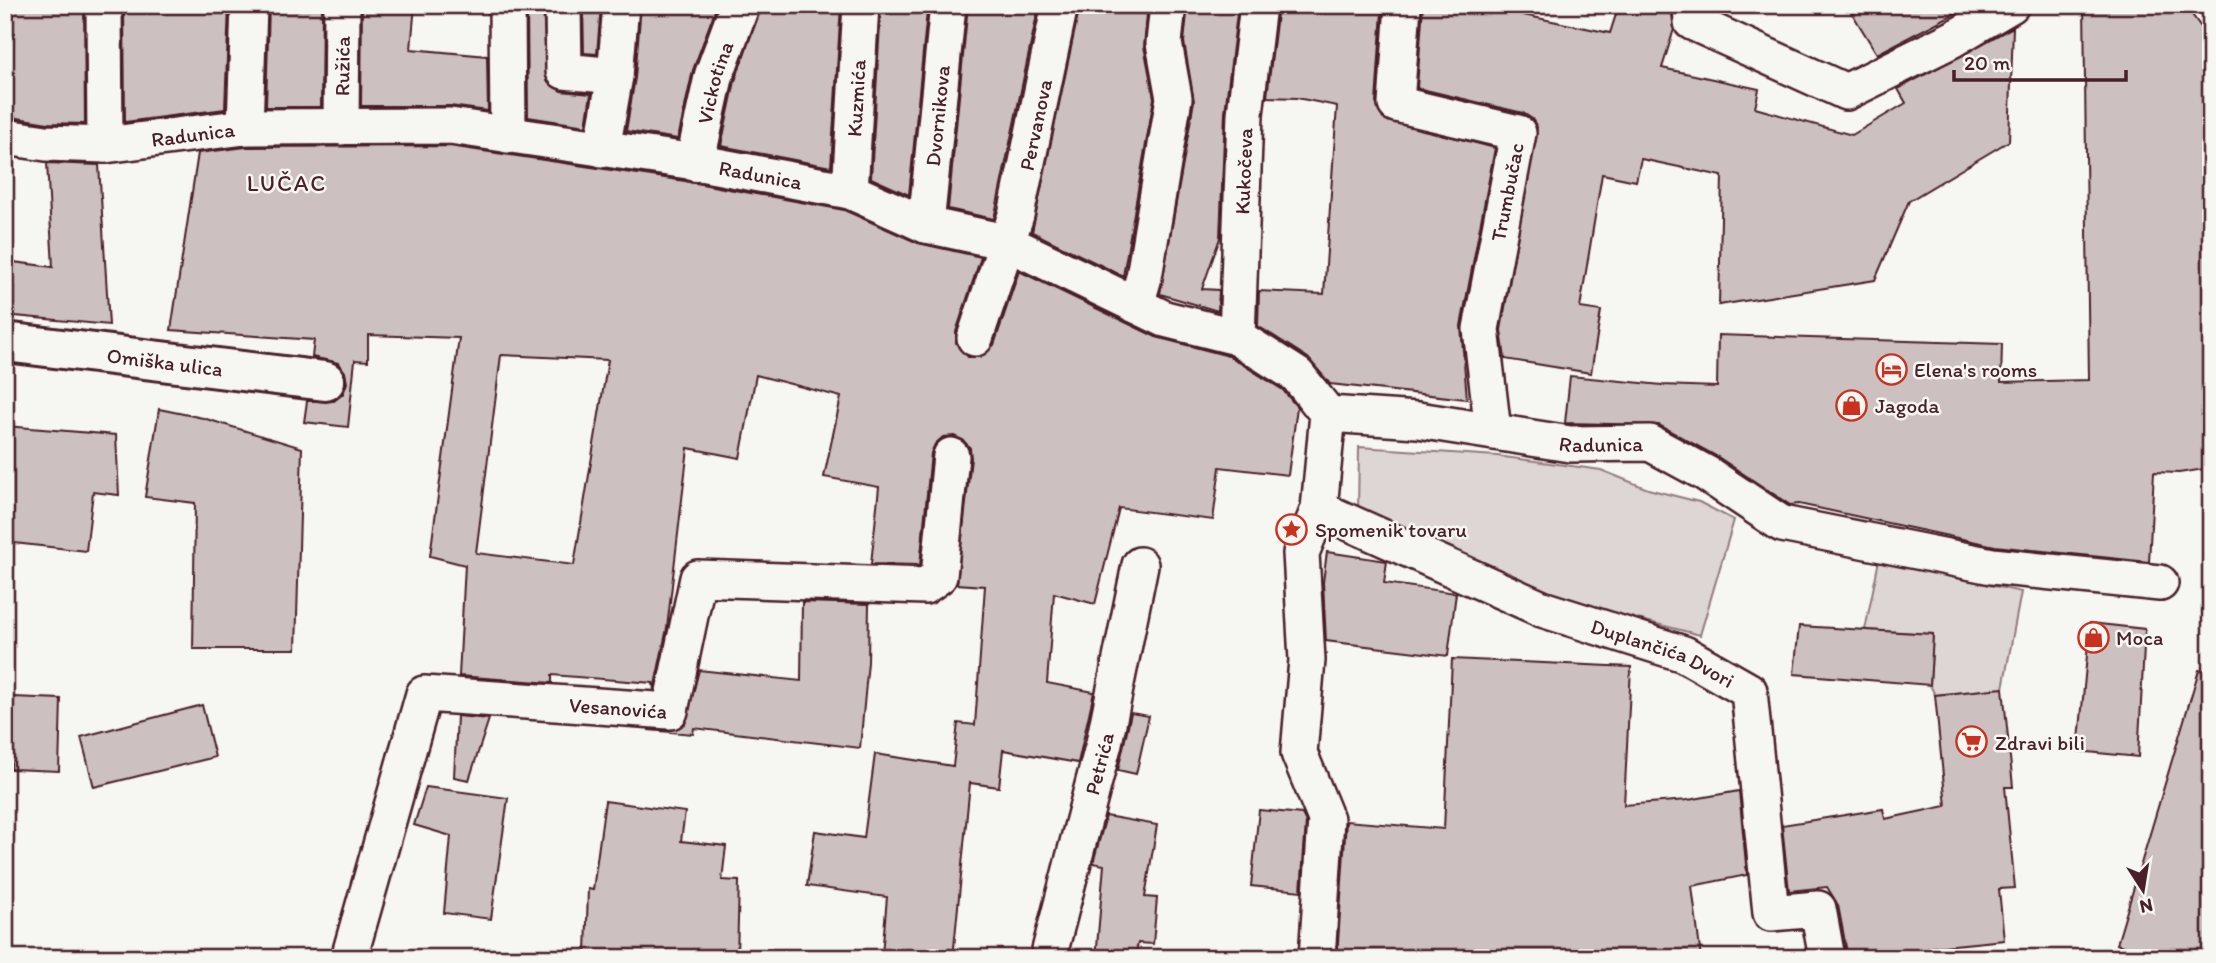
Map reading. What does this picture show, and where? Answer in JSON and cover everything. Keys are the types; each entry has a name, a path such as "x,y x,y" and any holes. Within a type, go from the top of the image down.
{"street":[{"path":"104,5 104,145"},
{"path":"245,127 249,5"},
{"name":"Ružića","path":"341,127 342,5"},
{"path":"508,5 508,135"},
{"path":"563,5 564,71 615,76"},
{"path":"602,149 615,76 621,5"},
{"name":"Vickotina","path":"695,162 714,75 740,5"},
{"name":"Kuzmića","path":"850,191 861,5"},
{"name":"Dvornikova","path":"926,225 948,5"},
{"name":"Pervanova","path":"1006,242 1016,215 1060,5"},
{"path":"1136,305 1144,277 1174,98 1164,43 1168,5"},
{"name":"Kukočeva","path":"1237,337 1245,114 1258,5"},
{"name":"Trumbučac","path":"1403,5 1396,104 1518,133 1481,329 1493,431"},
{"path":"1691,14 1846,92 1953,39 2011,5"},
{"name":"Radunica","path":"5,137 46,143 104,145 245,127 450,126 695,162 850,191 926,225 1006,242 1165,319 1237,337 1297,375 1328,414 1493,431 1570,444 1650,443 1707,474 1782,524 1992,566 2160,583"},
{"path":"975,338 1006,242"},
{"name":"Omiška ulica","path":"5,342 325,381"},
{"path":"1317,958 1326,819 1299,753 1307,660 1301,553 1320,509 1328,414"},
{"name":"Vesanovića","path":"349,958 424,694 670,711 698,578 925,586 939,576 951,456"},
{"name":"Duplančića Dvori","path":"1320,509 1542,608 1684,654 1749,691 1771,913 1818,909 1827,958"},
{"name":"Petrića","path":"1048,958 1104,743 1140,565"}],"shaded area":[{"path":"1359,447 1497,456 1601,470 1648,489 1699,502 1734,520 1700,635 1544,595 1358,513"},
{"path":"1879,560 2021,592 2003,688 1935,695 1930,685 1933,634 1865,630"}],"building":[{"path":"5,5 84,5 85,124 48,123 5,116"},
{"path":"124,5 229,5 225,109 125,122"},
{"path":"269,5 322,5 321,107 266,107"},
{"path":"362,5 415,5 411,49 487,56 488,111 450,106 361,106"},
{"path":"527,5 543,5 547,81 561,91 591,94 586,126 528,117"},
{"path":"583,5 601,5 597,54 584,53"},
{"path":"641,5 717,5 693,70 678,139 626,131 635,78"},
{"path":"761,5 841,5 831,167 721,146 735,81"},
{"path":"968,5 1039,5 994,219 948,209"},
{"path":"1080,5 1101,5 1147,14 1144,46 1154,98 1123,276 1032,232"},
{"path":"1188,5 1238,5 1225,112 1220,238 1202,289 1219,290 1218,311 1160,294 1194,101 1184,42"},
{"path":"1423,5 1515,5 1514,13 1610,33 1619,5 1671,5 1674,29 1662,68 1759,89 1755,108 1852,135 1906,103 1898,89 2013,27 2009,141 1909,201 1875,280 1719,305 1722,176 1641,159 1636,181 1602,174 1580,308 1601,311 1591,373 1505,359 1501,330 1537,127 1532,119 1523,113 1417,88"},
{"path":"1847,5 1971,5 1877,54"},
{"path":"2084,5 2185,5 2211,41 2211,328 2205,330 2211,365 2211,468 2179,473 2154,472 2149,562 1995,546 1799,504 1790,505 1718,457 1659,425 1565,423 1570,376 1662,385 1717,387 1718,335 2002,344 2001,382 2089,380"},
{"path":"1278,6 1382,11 1376,103 1383,119 1495,148 1461,326 1467,399 1330,384 1308,358 1258,326 1259,291 1324,294 1337,106 1297,98 1267,97"},
{"path":"881,7 927,11 909,195 871,178"},
{"path":"449,146 685,181 844,210 918,243 981,257 956,332 956,343 968,357 980,357 994,345 1019,271 1156,337 1229,356 1283,390 1297,407 1288,475 1220,467 1213,520 1119,508 1095,604 1054,593 1047,683 1094,692 1078,763 1003,750 999,787 970,783 953,958 882,955 887,897 807,886 815,831 864,838 875,754 953,766 958,723 975,725 985,586 957,584 970,448 963,440 954,436 943,437 935,444 931,453 920,565 871,564 879,487 824,477 841,397 756,375 740,458 688,448 667,628 654,690 653,683 552,675 552,683 459,676 465,565 430,556 459,338 368,335 368,361 355,360 348,427 304,422 307,401 334,401 343,394 347,383 345,372 338,363 312,357 314,340 171,330 198,153 246,147","holes":["501,355 608,360 574,565 476,553"]},
{"path":"47,163 99,165 109,325 5,315 5,261 53,267"},
{"path":"159,409 203,418 302,448 296,649 193,649 195,503 145,497"},
{"path":"5,426 116,435 119,495 93,492 86,551 5,542"},
{"path":"1327,552 1387,561 1384,583 1456,593 1448,656 1326,641 1323,582"},
{"path":"802,602 869,604 868,662 860,748 694,728 693,734 648,730 669,731 685,724 699,670 801,681"},
{"path":"2090,623 2145,629 2138,757 2078,751"},
{"path":"1799,626 1933,634 1930,685 1794,674"},
{"path":"1452,659 1631,667 1624,805 1688,800 1739,791 1747,875 1692,886 1701,958 1337,958 1346,821 1444,829"},
{"path":"2199,670 2211,671 2211,958 2157,958 2117,944"},
{"path":"2003,688 2013,787 2005,787 2015,888 1999,889 2004,940 1934,947 1894,958 1848,958 1838,905 1827,887 1789,891 1782,825 1883,809 1885,819 1946,806 1935,695"},
{"path":"13,697 61,699 59,771 11,769"},
{"path":"202,705 215,757 94,787 81,737"},
{"path":"1131,713 1149,716 1136,774 1118,770"},
{"path":"457,716 489,719 469,780 454,777"},
{"path":"426,787 508,798 491,919 444,913 451,836 414,825"},
{"path":"605,801 685,812 681,841 726,846 722,880 739,881 737,958 586,954 588,889 593,890"},
{"path":"1259,810 1302,814 1306,822 1301,891 1251,886"},
{"path":"1106,816 1157,825 1145,897 1157,898 1153,944 1138,943 1135,958 1096,958 1104,865 1093,863"}],"place":[{"name":"Elena's rooms","path":"1891,369"},
{"name":"Jagoda","path":"1852,405"},
{"name":"Spomenik tovaru","path":"1292,529"},
{"name":"Moca","path":"2093,637"},
{"name":"Zdravi bili","path":"1972,742"}],"district":[{"name":"LUČAC","path":"287,183"}]}
